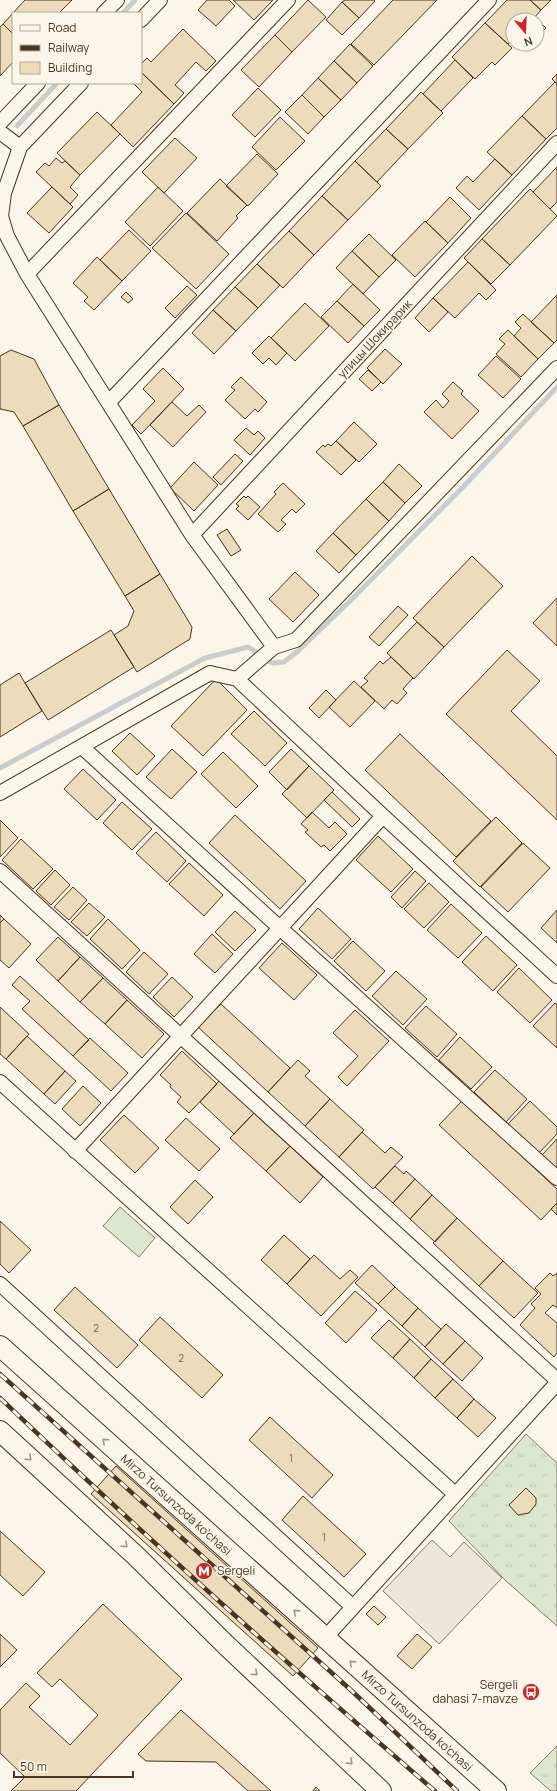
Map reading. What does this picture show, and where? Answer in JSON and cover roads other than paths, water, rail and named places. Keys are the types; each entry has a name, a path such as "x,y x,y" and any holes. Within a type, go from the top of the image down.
{"main road":[{"name":"Mirzo Tursunzoda ko'chasi","path":"0,1346 496,1791"},
{"path":"0,1431 136,1556 227,1646 381,1791"}],"street":[{"path":"105,12 117,0"},
{"path":"142,19 160,0"},
{"path":"27,274 288,0"},
{"path":"109,402 489,0"},
{"path":"0,123 37,84"},
{"path":"80,84 20,147 4,193 1,216 7,236 27,274 192,535 272,648"},
{"path":"0,132 20,147"},
{"name":"улицы Шокирарик","path":"192,535 557,143"},
{"path":"237,679 272,648 296,640 557,368"},
{"path":"0,792 82,747 210,673 237,679 557,976"},
{"path":"82,747 557,1178"},
{"path":"75,1151 383,816"},
{"path":"0,871 557,1381 325,1638"},
{"path":"0,1082 455,1494"},
{"path":"0,1284 353,1607"}],"waterway":[{"path":"124,12 135,0"},
{"path":"17,126 56,84"},
{"path":"0,768 205,658 248,647 272,663 284,662 298,651 349,602 463,487 557,387"}],"railway":[{"path":"0,1374 353,1692 457,1791"},
{"path":"0,1398 215,1598 435,1791"}],"place":[{"name":"Sergeli","path":"204,1571"},
{"name":"Sergeli dahasi 7-mavze","path":"531,1692"}]}
